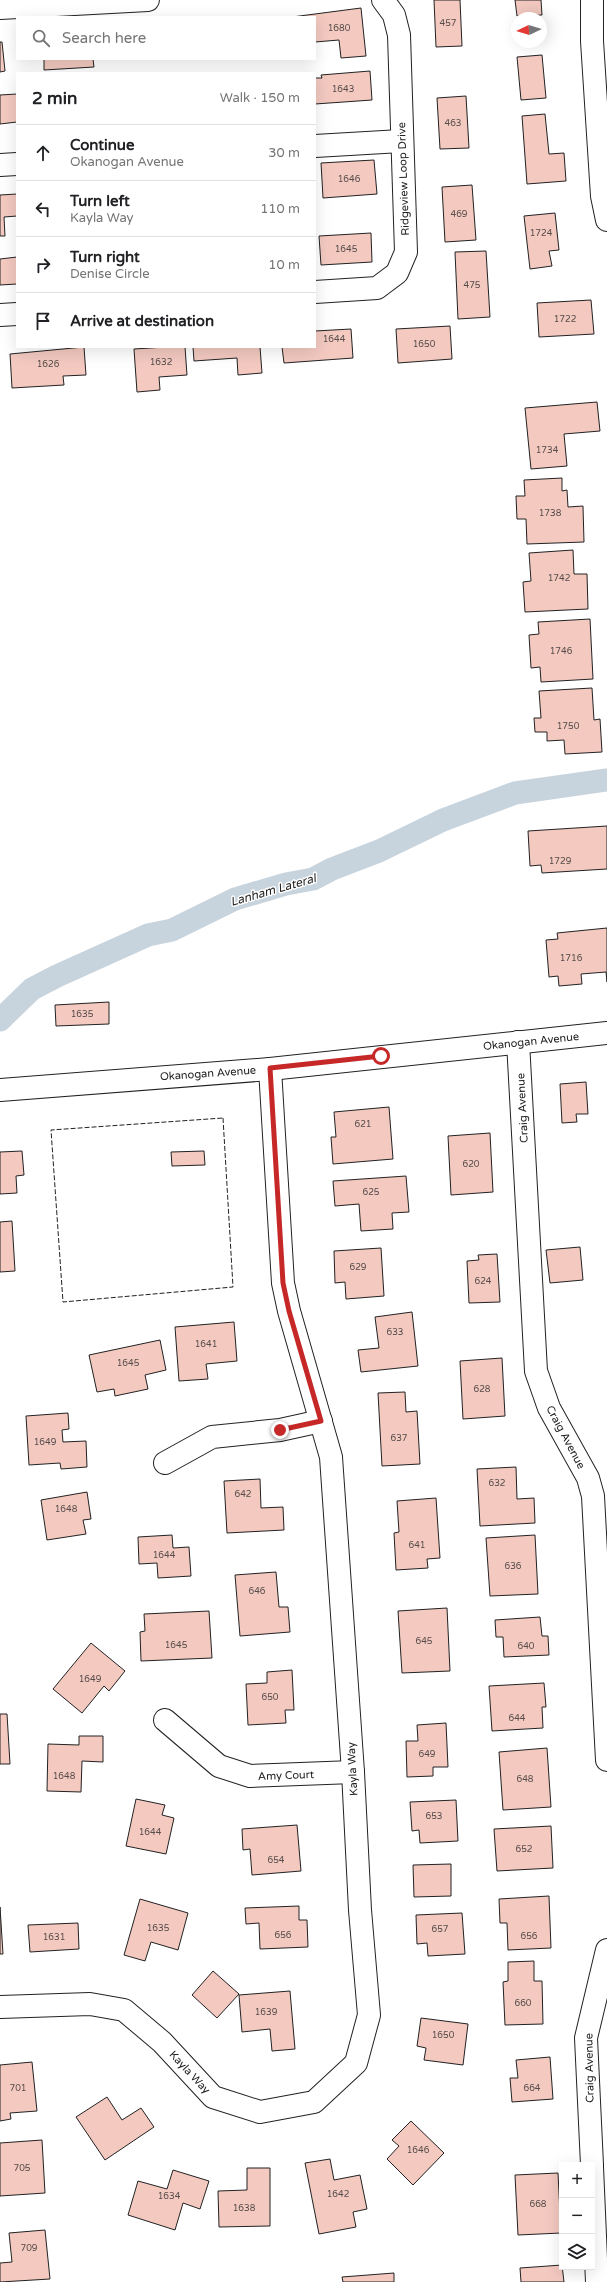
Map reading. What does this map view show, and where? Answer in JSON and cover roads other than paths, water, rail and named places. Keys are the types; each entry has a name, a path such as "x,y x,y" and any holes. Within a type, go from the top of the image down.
{"street":[{"path":"0,8 148,0"},
{"name":"Ridgeview Loop Drive","path":"316,292 377,288 397,273 406,252 401,141 399,35 394,14 383,0"},
{"path":"592,0 592,41 602,196 607,220"},
{"path":"316,146 401,141"},
{"path":"0,165 16,164"},
{"path":"0,315 16,314"},
{"name":"Okanogan Avenue","path":"0,1090 270,1068 607,1033"},
{"name":"Craig Avenue","path":"518,1042 536,1371 549,1408 588,1478 600,1496 607,1760"},
{"name":"Kayla Way","path":"0,2007 90,2004 124,2010 162,2042 213,2097 260,2112 314,2102 356,2063 369,2015 360,1910 353,1772 331,1464 321,1421 289,1311 283,1283 270,1068"},
{"path":"165,1463 212,1437 280,1430 321,1421"},
{"name":"Amy Court","path":"165,1720 219,1766 250,1776 353,1772"},
{"name":"Craig Avenue","path":"592,2162 586,2038 607,1950"},
{"name":"Craig Avenue","path":"593,2198 597,2282"}],"waterway":[{"name":"Lanham Lateral","path":"0,1020 32,989 57,976 148,935 172,930 235,899 286,884 313,879 332,869 379,851 443,820 515,793 607,780"}]}
